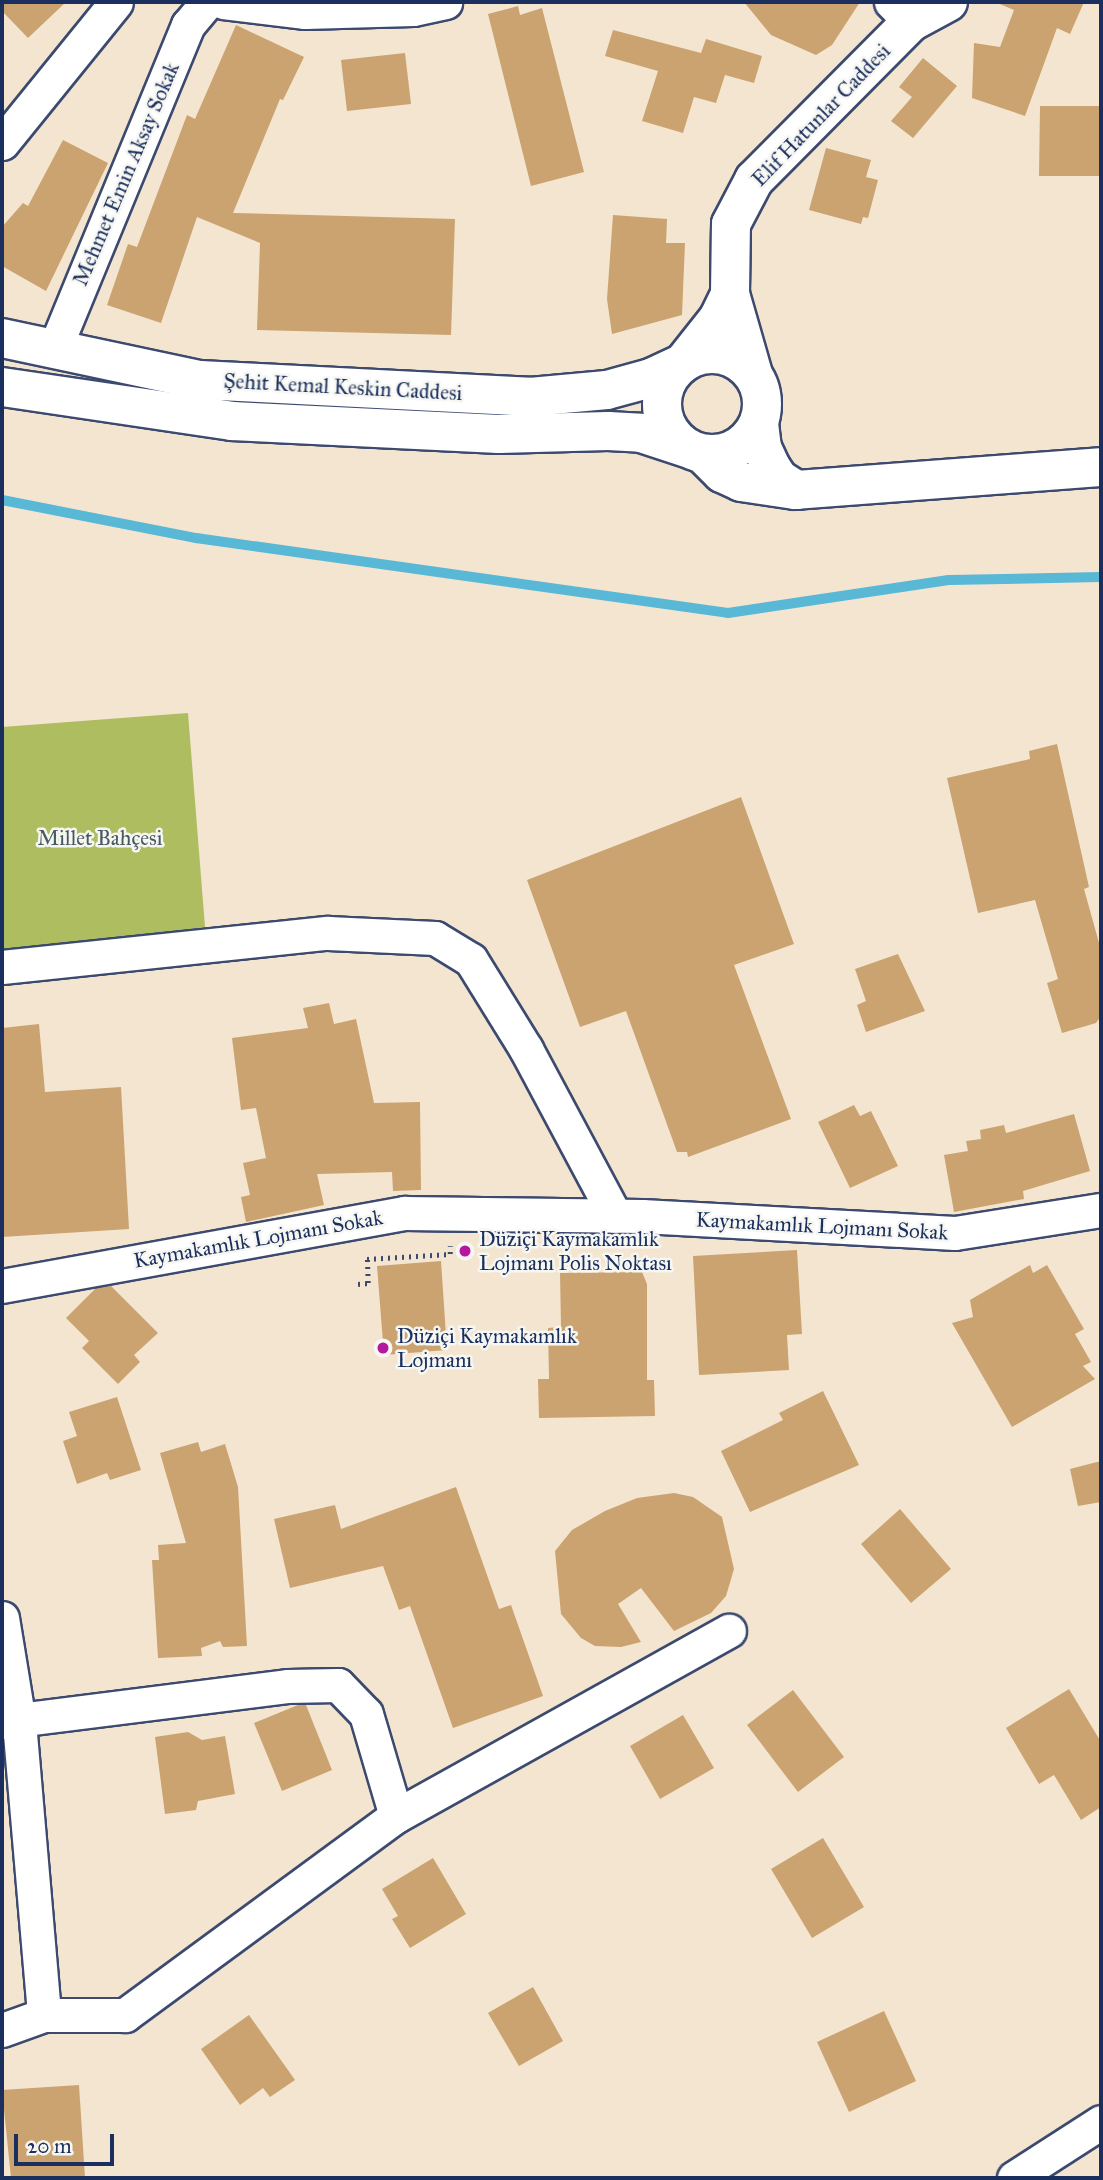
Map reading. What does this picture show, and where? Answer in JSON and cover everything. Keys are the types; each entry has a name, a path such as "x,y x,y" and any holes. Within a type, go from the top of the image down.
{"street":[{"path":"2,143 116,2"},
{"name":"Mehmet Emin Aksay Sokak","path":"54,350 188,25 207,2"},
{"path":"223,2 305,12 413,9 445,2"},
{"name":"Elif Hatunlar Caddesi","path":"730,294 731,224 754,180 901,12 948,2"},
{"path":"730,294 718,319 664,390 662,407 670,430 722,473 741,482 796,490 1101,467"},
{"path":"730,294 763,406 759,423 771,467 779,479 796,490"},
{"name":"Şehit Kemal Keskin Caddesi","path":"2,338 200,380 530,397 607,390 651,379 683,363"},
{"path":"683,363 720,355 742,363 753,374"},
{"path":"2,387 232,421 499,434 608,431 641,433 695,451 736,448 759,423"},
{"path":"2,967 328,933 435,938 471,960 526,1049 615,1216"},
{"name":"Kaymakamlık Lojmanı Sokak","path":"2,1286 404,1213 615,1216 955,1233 1101,1210"},
{"path":"2,1618 10,1722 44,2015"},
{"path":"2,2030 44,2015 125,2015 396,1816 729,1631"},
{"path":"10,1722 286,1686 338,1685 366,1714 396,1816"},
{"path":"1014,2178 1101,2122"}],"path":[{"path":"358,1284 368,1283 367,1259 409,1257"}],"green space":[{"name":"Millet Bahçesi","path":"188,713 205,927 2,956 2,727"}],"building":[{"path":"2,2 66,2 28,38 2,11"},
{"path":"744,2 860,2 832,45 816,55 771,35"},
{"path":"995,2 1084,2 1070,34 1057,28 1025,116 972,98 974,43 1000,47 1014,10"},
{"path":"518,6 520,15 542,8 584,172 531,186 488,14"},
{"path":"236,25 304,57 283,100 280,99 233,213 455,219 451,335 257,330 260,243 197,217 161,323 107,305 128,244 137,247 187,115 195,119"},
{"path":"613,30 701,53 706,39 762,56 754,83 725,75 716,103 694,97 683,133 642,121 658,71 605,56"},
{"path":"405,53 411,104 347,111 341,60"},
{"path":"923,58 957,86 913,138 891,121 912,97 899,87"},
{"path":"1040,106 1101,106 1101,176 1039,176"},
{"path":"63,140 108,163 46,291 2,266 2,227 23,203 28,206"},
{"path":"826,148 871,160 866,177 878,180 868,218 863,217 861,224 809,210"},
{"path":"613,215 667,219 666,243 685,243 682,315 612,334 607,299"},
{"path":"1057,744 1089,887 1084,889 1101,950 1101,1016 1096,1023 1062,1033 1047,983 1058,979 1035,900 978,913 947,778 1030,759 1029,751"},
{"path":"741,797 794,944 734,965 791,1119 688,1157 687,1152 677,1152 626,1011 580,1027 527,880"},
{"path":"898,954 925,1011 866,1032 857,1005 866,1001 855,969"},
{"path":"329,1003 334,1024 356,1019 374,1103 420,1102 421,1190 393,1191 392,1172 317,1174 324,1205 246,1222 241,1197 250,1195 243,1163 266,1158 256,1108 241,1110 232,1038 308,1028 303,1008"},
{"path":"39,1024 45,1092 121,1087 129,1229 2,1237 2,1028"},
{"path":"854,1105 860,1116 871,1111 898,1166 850,1188 818,1122"},
{"path":"1074,1114 1090,1171 1023,1191 1024,1199 954,1212 944,1155 968,1151 966,1141 981,1139 980,1130 1004,1125 1006,1133"},
{"path":"797,1250 802,1334 787,1335 789,1370 699,1375 693,1256"},
{"name":"Düziçi Kaymakamlık Lojmanı","path":"441,1261 447,1350 384,1355 377,1266"},
{"path":"1030,1265 1033,1273 1047,1265 1084,1329 1075,1334 1091,1362 1083,1366 1095,1379 1012,1427 952,1323 973,1317 970,1300"},
{"path":"642,1272 647,1284 647,1380 654,1380 655,1416 539,1418 538,1379 549,1379 548,1328 561,1327 560,1273"},
{"path":"111,1286 158,1333 134,1355 140,1362 118,1384 82,1348 89,1341 66,1318 96,1288"},
{"path":"823,1391 859,1465 750,1512 721,1451 783,1420 779,1413"},
{"path":"117,1397 141,1470 110,1480 107,1473 77,1484 63,1441 77,1436 69,1412"},
{"path":"198,1442 201,1452 225,1444 238,1487 247,1646 223,1647 220,1641 201,1648 202,1656 158,1658 152,1560 159,1560 158,1545 186,1543 160,1453"},
{"path":"1101,1461 1101,1502 1078,1506 1070,1469"},
{"path":"456,1487 499,1609 511,1605 543,1696 453,1728 410,1606 399,1610 383,1566 290,1588 274,1519 335,1505 341,1529"},
{"path":"674,1493 693,1497 722,1517 734,1569 726,1596 711,1613 674,1631 641,1588 618,1604 641,1642 621,1647 595,1646 581,1638 561,1614 555,1551 572,1530 605,1511 637,1498"},
{"path":"900,1509 951,1569 911,1603 861,1544"},
{"path":"1069,1689 1101,1742 1101,1807 1081,1820 1054,1775 1039,1784 1006,1728"},
{"path":"793,1690 844,1757 798,1792 747,1725"},
{"path":"298,1705 306,1705 332,1770 282,1791 254,1723"},
{"path":"683,1715 714,1768 660,1799 630,1746"},
{"path":"188,1732 202,1740 225,1736 235,1794 198,1801 196,1810 165,1814 155,1737"},
{"path":"823,1838 864,1907 812,1938 771,1869"},
{"path":"433,1858 466,1914 410,1948 392,1919 398,1916 382,1889"},
{"path":"533,1987 563,2041 519,2066 488,2013"},
{"path":"884,2011 916,2081 849,2112 817,2042"},
{"path":"249,2015 295,2080 270,2097 263,2088 240,2105 201,2049"},
{"path":"79,2085 85,2178 11,2178 2,2090"}],"waterway":[{"path":"2,500 196,538 728,613 949,580 1101,577"}],"place":[{"name":"Düziçi Kaymakamlık Lojmanı Polis Noktası","path":"465,1251"},
{"name":"Düziçi Kaymakamlık Lojmanı","path":"383,1348"}]}
